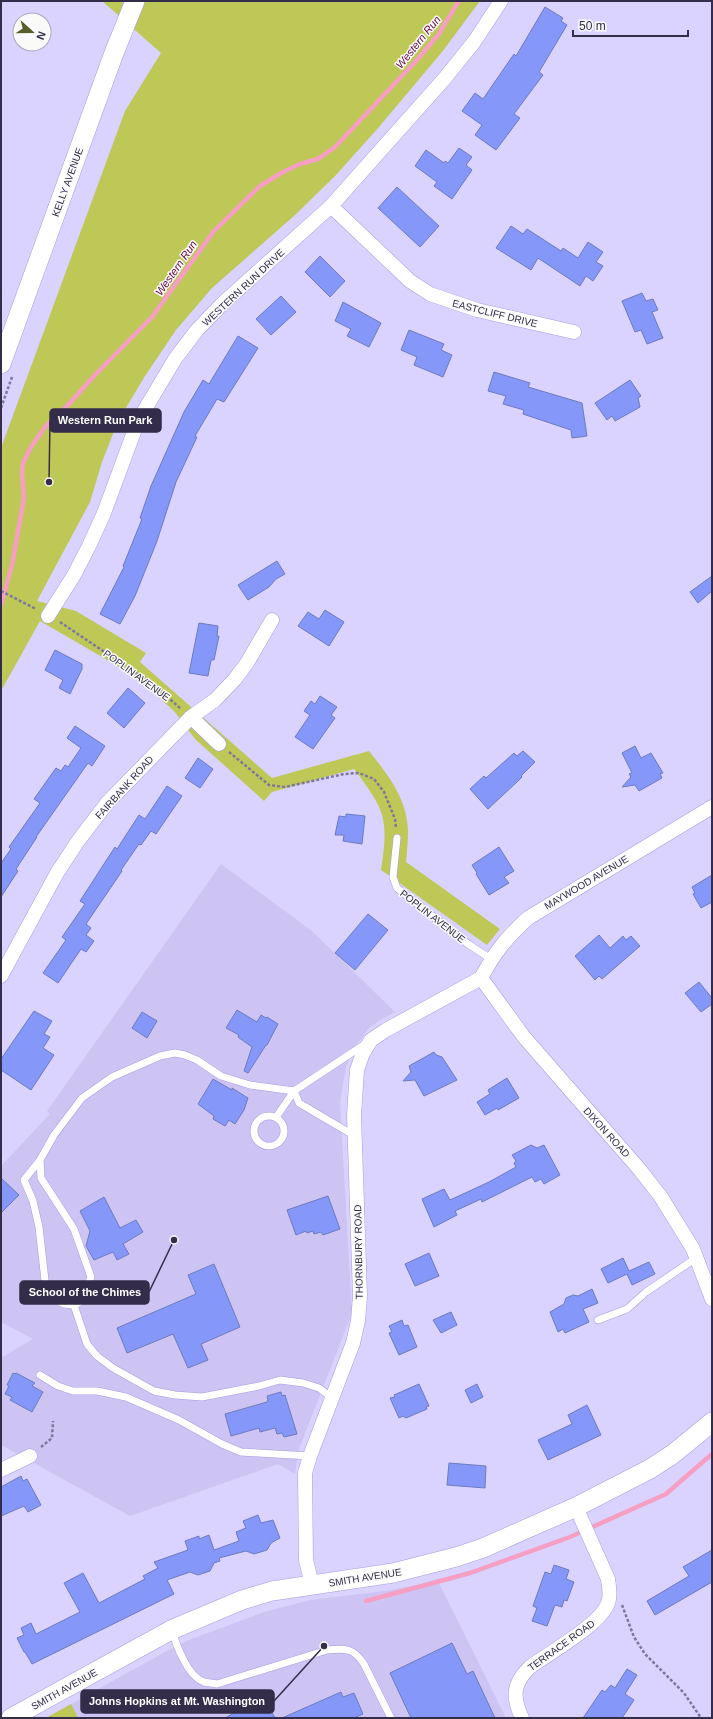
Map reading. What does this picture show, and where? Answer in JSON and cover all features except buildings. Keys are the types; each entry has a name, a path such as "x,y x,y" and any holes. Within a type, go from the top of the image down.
{"main road":[{"name":"KELLY AVENUE","path":"1,364 114,53 135,1"},
{"name":"SMITH AVENUE","path":"11,1718 172,1630 242,1600 272,1591 393,1573 456,1558 483,1548 576,1506 650,1469 673,1454 712,1422"}],"street":[{"name":"WESTERN RUN DRIVE","path":"48,616 74,575 89,546 104,513 138,421 175,359 197,330 222,304 331,206 445,78 474,42 501,1"},
{"name":"EASTCLIFF DRIVE","path":"331,206 410,281 430,294 477,310 574,332"},
{"name":"FAIRBANK ROAD","path":"1,976 58,873 78,841 107,803 191,717 216,700 247,663 272,620"},
{"path":"191,717 219,744"},
{"name":"MAYWOOD AVENUE","path":"481,978 491,959 506,939 528,918 712,807"},
{"name":"THORNBURY ROAD","path":"312,1585 306,1560 304,1491 305,1473 353,1343 358,1321 360,1296 354,1115 357,1070 362,1053 371,1040 386,1030 481,978"},
{"name":"DIXON ROAD","path":"481,978 524,1037 640,1170 661,1197 693,1249 712,1299"},
{"path":"1,1470 30,1456"},
{"path":"576,1506 608,1579 610,1590"},
{"name":"TERRACE ROAD","path":"522,1718 516,1706 515,1697 520,1676 530,1667 594,1622 603,1612 608,1603 610,1590"}],"lane":[{"name":"POPLIN AVENUE","path":"397,838 393,877 397,888 468,944 491,959"},
{"path":"277,1116 294,1091 371,1040"},
{"path":"40,1160 41,1178 74,1229 91,1278 82,1301 74,1305 64,1304 52,1298 46,1289 39,1227 33,1201 24,1180 40,1160 54,1135 82,1098 112,1077 160,1056 175,1053 186,1055 197,1060 221,1076 250,1085 294,1091"},
{"path":"294,1091 299,1103 355,1136"},
{"path":"264,1116 277,1116 285,1126 284,1138 274,1146 262,1146 254,1136 255,1124 264,1116"},
{"path":"598,1320 627,1309 646,1292 696,1258"},
{"path":"74,1305 87,1344 97,1356 113,1368 154,1391 174,1395 202,1397 259,1386 280,1380 303,1382 319,1388 332,1398"},
{"path":"40,1375 58,1386 73,1391 97,1391 126,1398 179,1420 222,1444 241,1452 310,1456"},
{"path":"172,1630 178,1649 195,1676 203,1682 217,1684 327,1650 340,1648 350,1650 359,1656 391,1718"}],"path":[{"path":"1,591 23,602"},
{"name":"POPLIN AVENUE","path":"48,616 113,657 155,686 191,717"},
{"path":"219,744 269,785 285,787 344,774 359,773 374,779 384,792 395,819 397,838"},
{"path":"30,1456 52,1438 52,1421"},
{"path":"610,1590 620,1599 634,1637 645,1654 684,1693 701,1718"}],"shaded area":[{"path":"221,864 312,931 395,1012 369,1028 358,1043 346,1066 340,1102 352,1313 299,1449 295,1474 278,1464 130,1516 1,1445 1,1358 33,1339 1,1322 1,1166 50,1114 47,1111"},
{"path":"438,1581 506,1718 46,1718 189,1640 264,1612 310,1600 385,1591"}],"green space":[{"path":"102,1 480,1 442,52 379,127 336,175 294,216 212,288 176,330 145,376 118,421 102,462 90,502 37,601 76,611 146,653 140,662 272,778 369,751 389,778 404,808 408,831 406,862 500,929 487,945 381,870 385,838 382,815 372,795 354,769 272,792 264,801 195,739 174,711 135,676 40,621 1,691 1,448 125,111 161,53"},
{"path":"71,1704 78,1718 46,1718"}],"waterway":[{"name":"Western Run","path":"1,605 12,565 24,498 22,472 23,463 31,447 45,427 152,317 214,231 260,186 300,164 318,159 335,147 416,61 438,35 459,1"},
{"path":"366,1601 470,1573 570,1537 666,1494 712,1454"}],"place":[{"name":"Western Run Park","path":"49,482"},
{"name":"School of the Chimes","path":"174,1240"},
{"name":"Johns Hopkins at Mt. Washington","path":"324,1646"}]}
